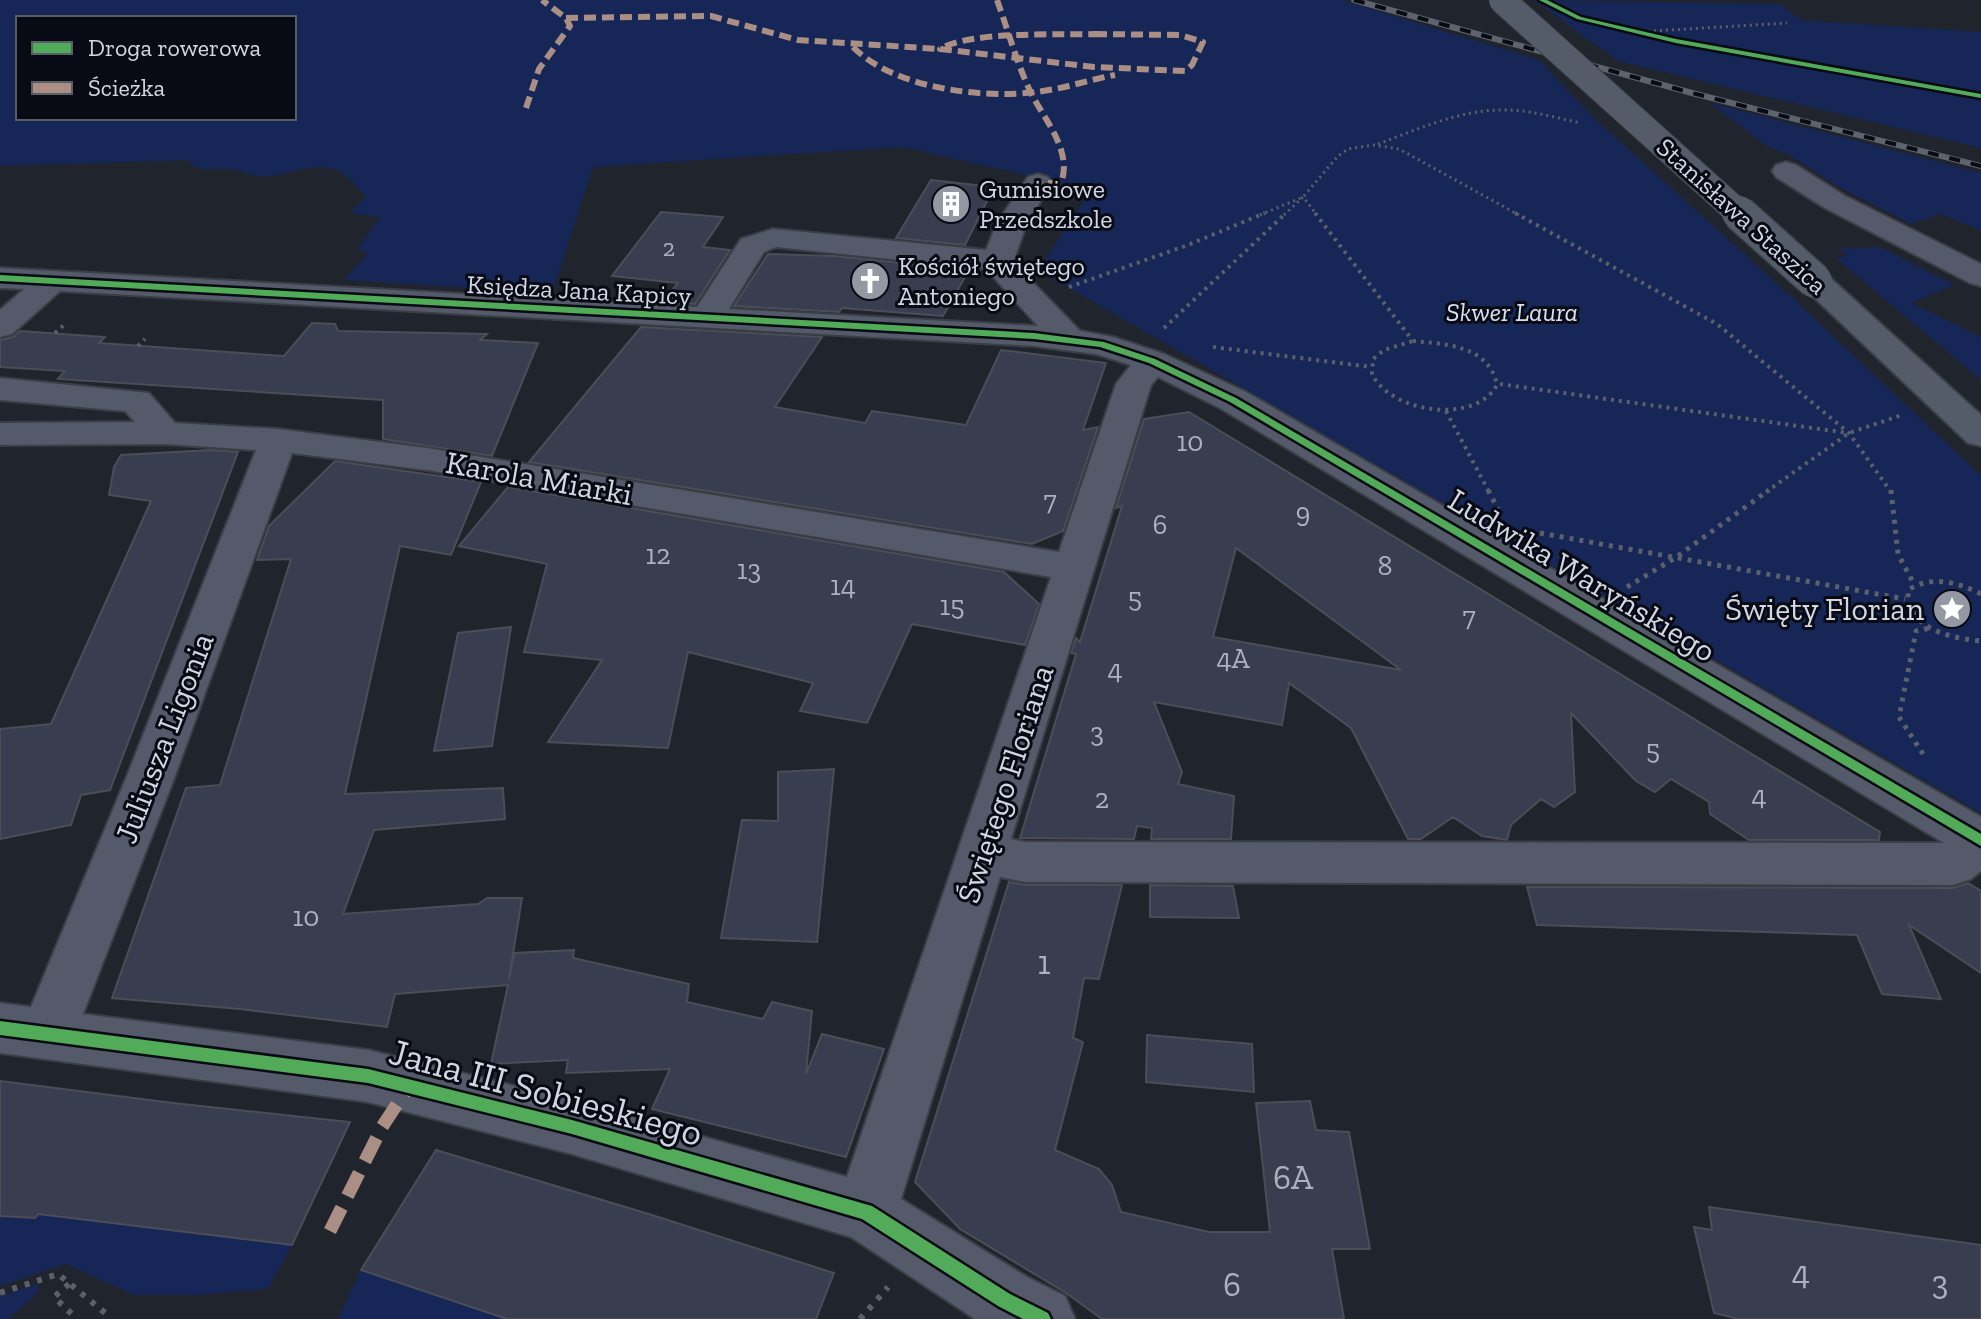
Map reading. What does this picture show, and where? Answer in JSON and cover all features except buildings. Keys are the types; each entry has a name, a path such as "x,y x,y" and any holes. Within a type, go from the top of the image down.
{"main road":[{"name":"Stanisława Staszica","path":"1502,0 1815,281 1981,435"}],"street":[{"path":"1786,171 1835,202 1981,276"},
{"path":"998,261 1012,223 1038,183"},
{"path":"706,319 752,246 773,238 998,261 1070,341"},
{"name":"Księdza Jana Kapicy","path":"0,278 1157,345"},
{"path":"0,327 52,281"},
{"name":"Świętego Floriana","path":"866,1212 1134,384 1157,345"},
{"name":"Ludwika Waryńskiego","path":"1157,345 1233,400 1981,841"},
{"path":"0,389 136,401 164,433"},
{"name":"Karola Miarki","path":"0,434 164,433 278,440 427,459 1074,568"},
{"name":"Juliusza Ligonia","path":"23,1032 151,776 278,440"},
{"path":"984,854 1041,862 1953,865 1981,841"},
{"name":"Jana III Sobieskiego","path":"23,1032 368,1076 572,1127 866,1212 1004,1300 1042,1319"}],"path":[{"path":"1636,32 1787,23"},
{"path":"1157,345 1348,149 1373,145 1485,111 1530,113 1583,123"},
{"path":"1373,145 1399,149 1421,158 1717,324 1849,433 1891,489 1898,554 1914,584"},
{"path":"1064,289 1188,245 1303,197"},
{"path":"1303,197 1413,341"},
{"path":"55,333 64,325"},
{"path":"138,346 145,339"},
{"path":"1413,341 1446,342 1474,351 1493,366 1500,384 1489,400 1477,407 1446,411 1393,397 1373,378 1371,367 1374,357 1382,350 1413,341"},
{"path":"1199,345 1371,367"},
{"path":"1500,384 1849,433"},
{"path":"1446,411 1501,515"},
{"path":"1614,594 1675,558 1849,433 1904,414"},
{"path":"1538,532 1905,599"},
{"path":"1981,594 1940,581 1914,584 1905,599 1908,609 1930,628 1964,640 1981,641"},
{"path":"1925,756 1899,717 1916,631 1930,628"},
{"path":"0,1293 58,1274 110,1317"},
{"path":"69,1284 54,1297 77,1319"},
{"path":"860,1319 889,1286"}],"green space":[{"name":"Skwer Laura","path":"0,0 1341,0 1539,60 1595,119 1796,301 1981,476 1981,813 1038,270 1091,190 903,147 593,167 552,293 344,280 368,254 358,249 380,217 350,213 366,197 347,177 325,168 257,176 229,169 197,168 189,160 0,166"},
{"path":"1534,0 1780,4 1800,20 1981,32 1981,148 1618,61"},
{"path":"1710,103 1981,173 1981,230 1940,214 1911,224 1837,186 1788,154 1768,147"},
{"path":"1880,247 1954,285 1911,303 1981,337 1981,380 1836,258 1848,256 1839,249"},
{"path":"112,1095 174,1102 106,1221 292,1245 268,1289 198,1295 134,1295 66,1264 0,1286 0,1216 35,1218"},
{"path":"361,1270 507,1319 338,1319"},
{"path":"38,1284 39,1292 8,1319 0,1319 0,1297"}],"railway":[{"path":"1354,0 1692,93 1981,166"}],"marked path":[{"path":"526,108 539,69 570,26 566,18 542,0"},
{"path":"997,0 1031,93 1056,131 1064,176 1061,183 1038,183"},
{"path":"566,18 711,16 787,38 816,42 853,45 907,47 926,48 944,49 1064,64 1155,71 1185,71 1192,65 1203,42 1180,35 1095,34 989,38 949,43 939,49"},
{"path":"853,47 866,60 885,71 935,86 988,93 1031,93 1115,75"},
{"path":"330,1231 382,1127 409,1086"}],"cycle path":[{"path":"1542,0 1579,18 1676,41 1981,96"},
{"path":"0,278 1034,336 1101,344 1152,361 1233,400 1981,841"},
{"path":"0,1028 368,1076 572,1127 866,1212 1004,1300 1042,1319"}],"place":[{"name":"Gumisiowe Przedszkole","path":"951,204"},
{"name":"Kościół świętego Antoniego","path":"870,281"},
{"name":"Święty Florian","path":"1952,609"}]}
